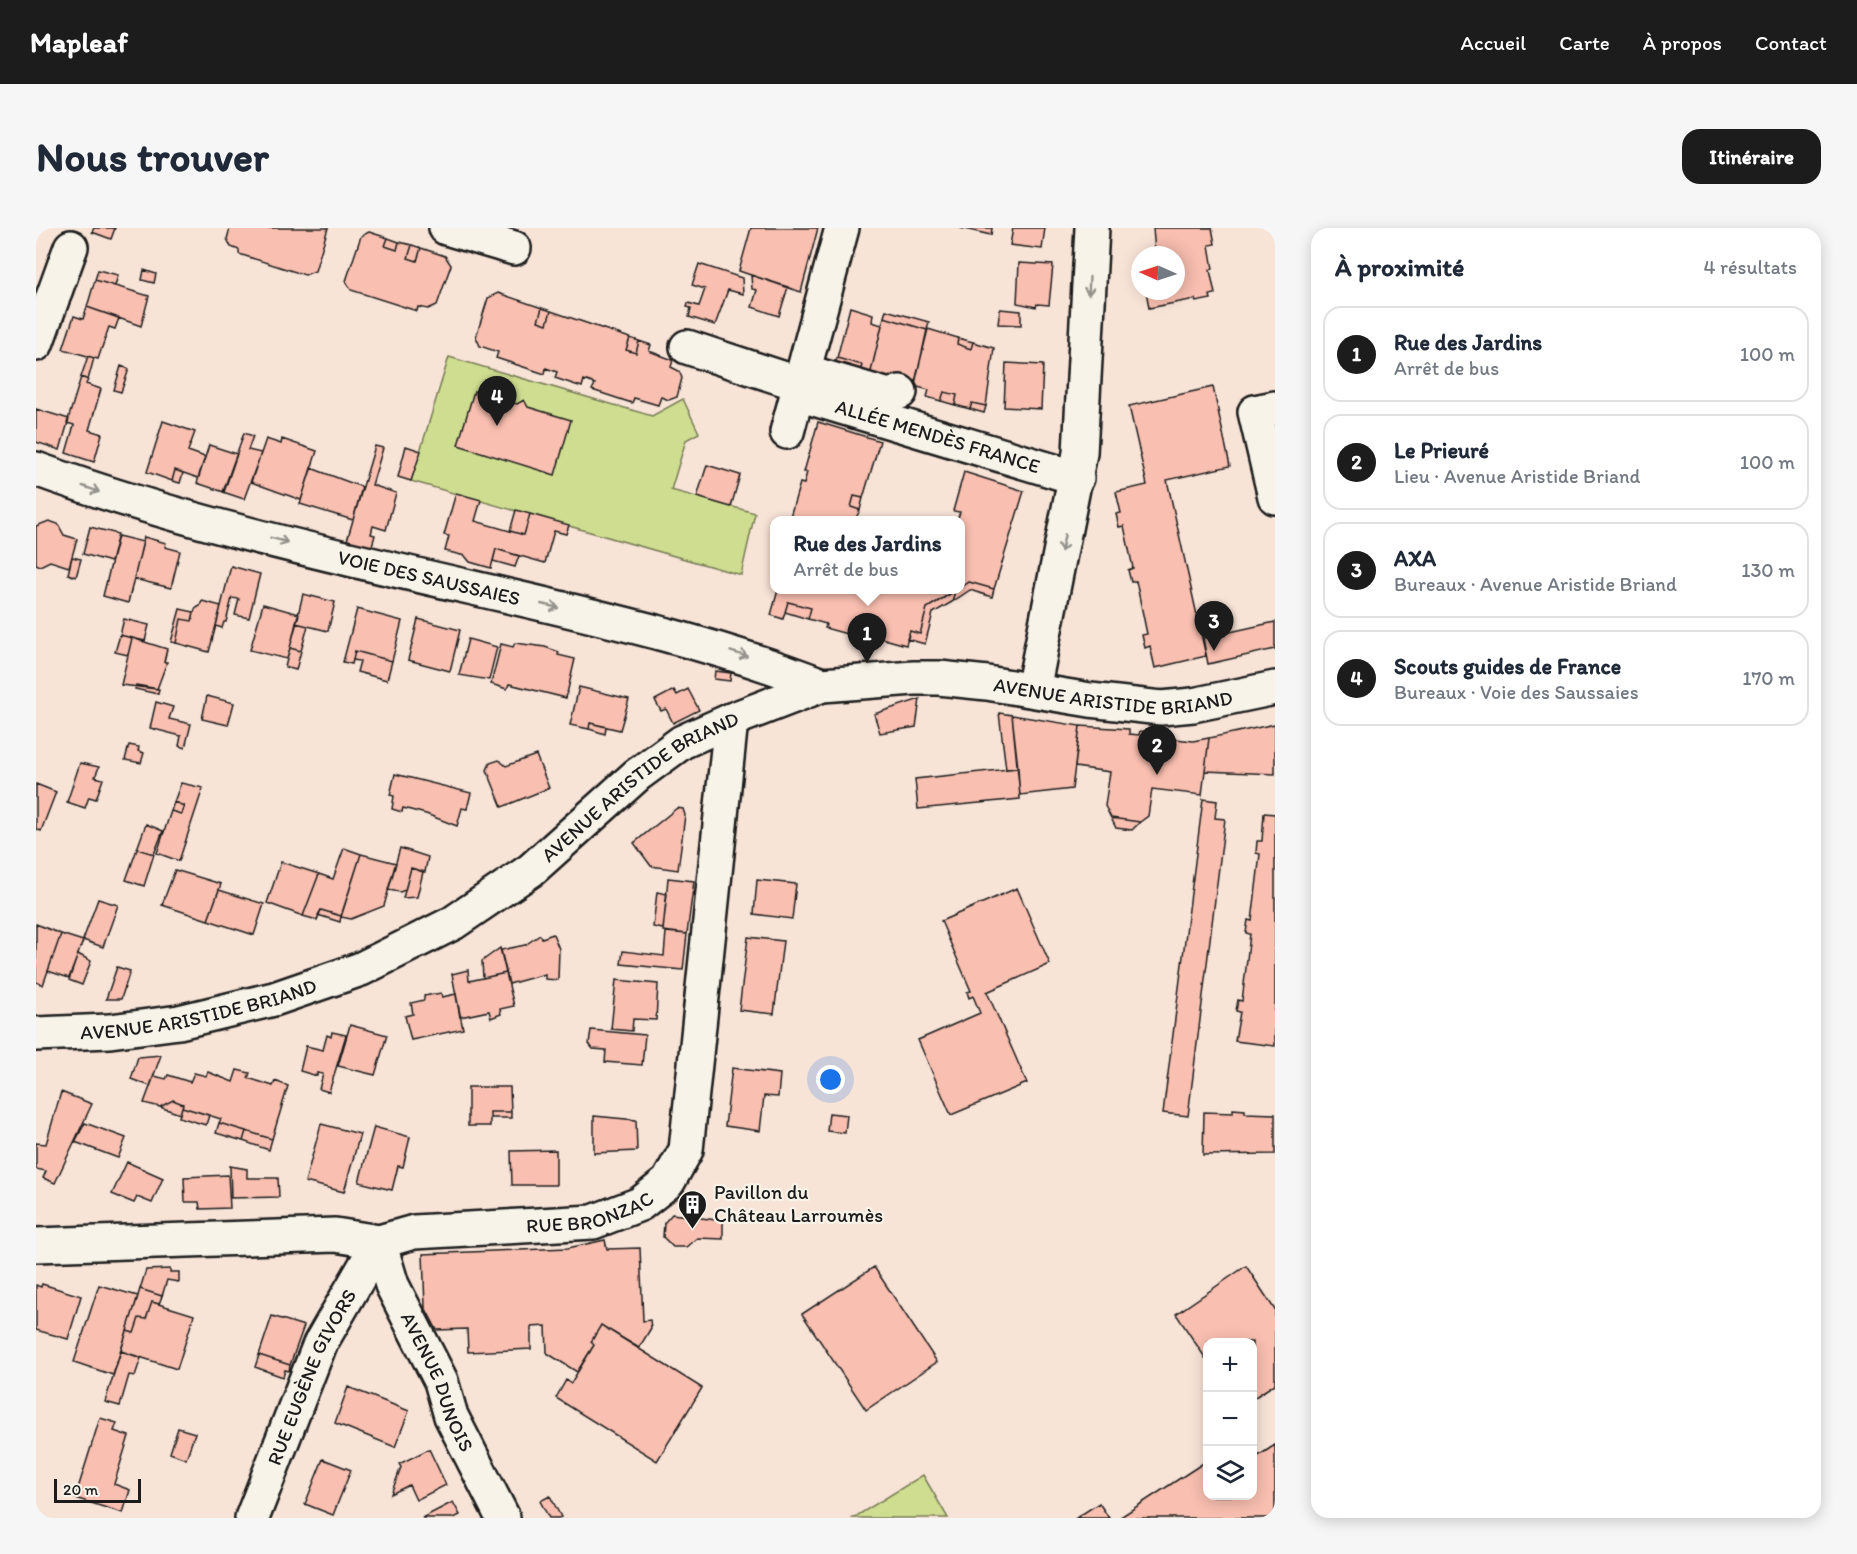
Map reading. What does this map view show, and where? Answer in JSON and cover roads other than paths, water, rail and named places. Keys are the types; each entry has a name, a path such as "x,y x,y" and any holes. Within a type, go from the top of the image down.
{"street":[{"path":"787,432 842,228"},
{"path":"1033,690 1075,487 1084,401 1092,228"},
{"path":"452,229 514,248"},
{"path":"36,344 71,247"},
{"path":"687,347 800,383 889,396 900,392"},
{"name":"ALLÉE MENDÈS FRANCE","path":"800,383 1075,487"},
{"path":"1275,408 1255,412 1275,497"},
{"path":"976,467 1075,487"},
{"name":"VOIE DES SAUSSAIES","path":"36,469 110,496 383,567 741,654 822,685"},
{"name":"AVENUE ARISTIDE BRIAND","path":"36,1034 110,1031 179,1022 274,999 361,969 453,923 531,870 637,775 665,753 731,720 822,685 922,678 987,682 1161,708 1193,705 1275,688"},
{"name":"RUE BRONZAC","path":"36,1245 335,1235 379,1242 414,1232 593,1222 640,1204 668,1182 686,1150 731,720"},
{"name":"RUE EUGÈNE GIVORS","path":"252,1518 320,1344 356,1278 379,1242"},
{"name":"AVENUE DUNOIS","path":"379,1242 392,1285 441,1381 451,1416 503,1518"}],"place":[{"name":"Scouts guides de France","path":"497,426"},
{"name":"AXA","path":"1214,651"},
{"name":"Rue des Jardins","path":"867,663"},
{"name":"Le Prieuré","path":"1157,775"},
{"name":"Pavillon du Château Larroumès","path":"693,1230"}]}
